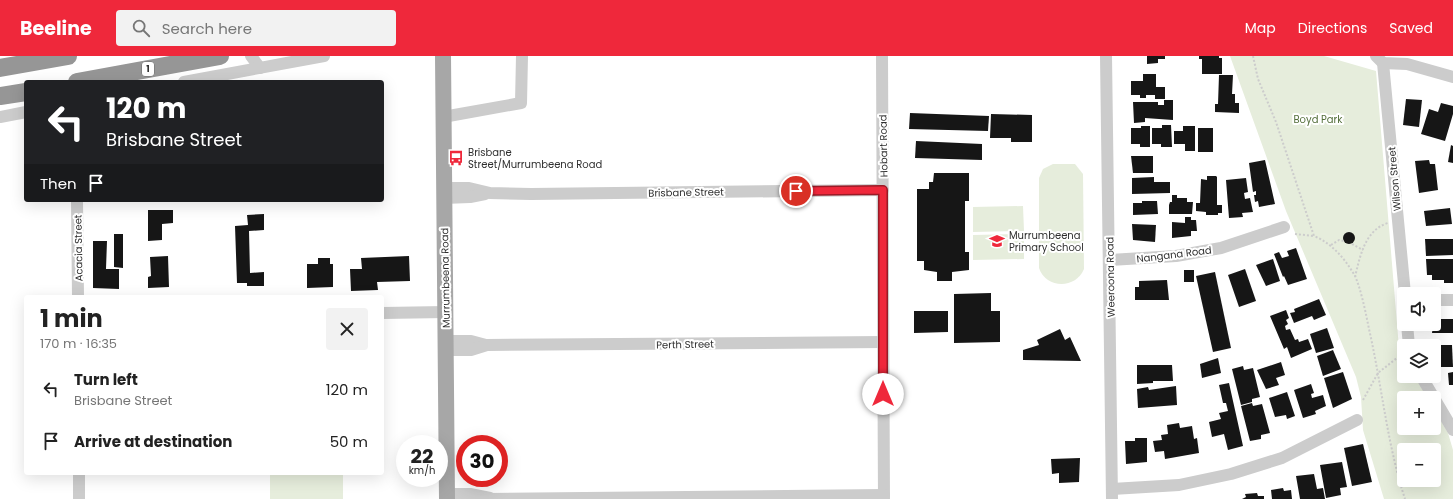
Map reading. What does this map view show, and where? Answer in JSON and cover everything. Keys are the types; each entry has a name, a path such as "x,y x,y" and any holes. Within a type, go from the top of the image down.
{"highway":[{"path":"0,68 68,56"},
{"name":"1","path":"88,80 220,56"},
{"path":"0,96 24,92"}],"main road":[{"name":"Murrumbeena Road","path":"443,56 447,496"}],"street":[{"path":"251,56 260,68"},
{"path":"195,80 324,56"},
{"path":"443,117 522,103 522,56"},
{"name":"Hobart Road","path":"882,56 884,497"},
{"name":"Weeroona Road","path":"1106,56 1110,260 1112,494"},
{"path":"1379,60 1407,64 1453,77"},
{"name":"Wilson Street","path":"1379,60 1404,287"},
{"path":"0,117 24,112"},
{"name":"Brisbane Street","path":"444,193 470,197 490,193 883,190"},
{"name":"Acacia Street","path":"77,202 78,295"},
{"name":"Nangana Road","path":"1110,260 1176,256 1221,248 1284,227"},
{"path":"1441,300 1453,300"},
{"path":"384,313 446,312"},
{"name":"Perth Street","path":"445,346 471,350 488,345 883,342"},
{"path":"1425,383 1453,430"},
{"path":"1112,494 1179,485 1231,474 1282,458 1357,420"},
{"path":"79,475 79,499"},
{"path":"447,496 470,494 487,498 884,497"}],"path":[{"path":"1254,56 1258,79 1276,122 1314,236"},
{"path":"1355,277 1363,250 1370,236 1376,229 1398,220"},
{"path":"1295,234 1314,236 1331,245 1355,277 1365,310 1395,468 1405,499"},
{"path":"1331,245 1339,240 1344,241"},
{"path":"1352,244 1363,250"},
{"path":"1363,400 1378,373 1397,358"}],"green space":[{"name":"Boyd Park","path":"1230,56 1324,56 1376,71 1398,339 1397,339 1397,383 1419,383 1424,391 1397,391 1397,435 1441,435 1441,421 1448,433 1453,450 1453,499 1384,499 1363,430 1361,397 1356,377 1286,211"},
{"path":"1053,164 1075,164 1083,174 1084,269 1080,276 1075,280 1061,284 1048,280 1039,268 1039,178 1043,169"},
{"path":"1023,206 1024,231 973,232 973,207"},
{"path":"1024,234 1024,259 973,260 973,235"},
{"path":"270,475 343,475 343,499 270,499"}],"building":[{"path":"1147,56 1165,56 1165,59 1158,59 1158,63 1147,64"},
{"path":"1199,56 1219,56 1219,58 1222,58 1222,74 1202,74 1202,59 1199,59"},
{"path":"1143,74 1156,74 1156,87 1165,87 1165,99 1155,99 1155,95 1146,95 1146,98 1140,98 1140,95 1131,95 1131,81 1143,81"},
{"path":"1219,75 1233,75 1232,94 1235,94 1235,103 1239,103 1239,113 1215,112 1215,104 1218,104"},
{"path":"1406,99 1422,100 1419,127 1403,125"},
{"path":"1164,100 1173,100 1173,120 1145,118 1145,122 1134,123 1133,102 1158,102 1158,105 1164,105"},
{"path":"1441,103 1453,106 1453,114 1445,141 1421,134 1429,109 1438,112"},
{"path":"910,113 989,116 988,131 909,129"},
{"path":"991,114 1032,115 1032,142 1011,142 1011,138 990,138"},
{"path":"1162,125 1171,125 1172,147 1161,147 1161,144 1152,144 1152,128 1162,128"},
{"path":"1141,126 1150,126 1150,147 1140,147 1140,144 1131,144 1131,128 1141,128"},
{"path":"1183,126 1195,126 1195,151 1185,151 1185,144 1174,144 1174,131 1183,131"},
{"path":"1198,128 1213,128 1213,152 1198,152"},
{"path":"916,141 982,144 982,160 915,158"},
{"path":"1451,145 1453,146 1453,163 1448,162"},
{"path":"1131,156 1153,156 1153,173 1133,173"},
{"path":"1265,160 1275,204 1259,207 1258,201 1255,202 1254,195 1256,195 1256,191 1253,192 1249,163"},
{"path":"1429,160 1430,164 1435,164 1438,190 1419,193 1415,161"},
{"path":"934,173 969,173 969,201 965,201 965,252 969,252 969,270 952,272 952,281 937,281 937,272 924,270 924,261 917,261 917,189 929,189 929,182 933,182"},
{"path":"1207,176 1217,177 1217,205 1222,205 1222,213 1218,213 1218,215 1206,215 1206,212 1196,211 1196,203 1200,203 1201,179 1207,180"},
{"path":"1154,177 1154,182 1170,182 1170,193 1132,194 1132,178"},
{"path":"1246,178 1248,192 1244,193 1245,199 1250,198 1253,212 1242,213 1243,217 1229,218 1226,180"},
{"path":"1172,195 1177,195 1177,198 1187,198 1187,202 1193,202 1192,214 1169,214 1169,205 1170,202 1172,202"},
{"path":"1142,201 1157,201 1158,214 1133,215 1133,203 1142,203"},
{"path":"1450,208 1452,224 1426,226 1424,211"},
{"path":"148,210 173,210 173,223 162,224 162,240 148,241"},
{"path":"264,214 264,230 249,231 250,273 264,272 264,286 247,286 247,283 237,283 235,226 248,225 247,215"},
{"path":"1185,217 1191,217 1191,220 1196,220 1197,231 1191,231 1191,236 1172,238 1172,222 1185,223"},
{"path":"1132,224 1156,225 1155,242 1133,240"},
{"path":"1351,232 1354,233 1354,243 1347,244 1344,243 1343,236 1344,233"},
{"path":"114,234 123,234 123,268 114,267"},
{"path":"1425,239 1453,239 1453,255 1426,256"},
{"path":"93,241 107,241 106,269 119,269 119,289 93,288"},
{"path":"1296,248 1307,279 1288,285 1284,276 1283,277 1274,254 1279,252 1282,258 1289,256 1287,251"},
{"path":"168,256 169,287 148,288 148,277 151,276 150,257"},
{"path":"409,256 410,281 377,282 378,290 351,291 350,269 362,269 361,258"},
{"path":"318,258 330,258 330,264 333,264 333,287 307,288 307,264 318,264"},
{"path":"1273,259 1280,281 1266,286 1256,265"},
{"path":"1426,259 1453,259 1453,283 1444,283 1444,280 1432,280 1432,275 1427,275"},
{"path":"1245,269 1256,301 1239,307 1228,275"},
{"path":"1184,270 1194,270 1194,282 1184,282"},
{"path":"1215,272 1231,348 1213,352 1196,276"},
{"path":"1167,280 1169,300 1135,300 1135,287 1139,287 1139,281"},
{"path":"991,293 991,311 1000,311 1000,342 954,343 954,294"},
{"path":"1319,299 1326,315 1314,320 1312,316 1294,323 1290,313 1295,312 1294,309"},
{"path":"1286,310 1289,318 1286,320 1288,324 1285,326 1286,330 1290,329 1295,340 1298,339 1299,342 1308,339 1312,349 1291,358 1287,347 1284,349 1270,316"},
{"path":"914,311 948,311 948,332 914,333"},
{"path":"1441,319 1453,319 1453,333 1432,333 1432,331 1441,331"},
{"path":"1327,328 1334,348 1316,353 1310,334"},
{"path":"1060,329 1065,340 1070,337 1081,361 1023,360 1023,350 1039,345 1037,340"},
{"path":"1441,345 1452,345 1453,367 1441,367"},
{"path":"1333,350 1341,369 1323,376 1317,356"},
{"path":"1218,358 1221,373 1202,378 1200,364"},
{"path":"1281,362 1285,375 1276,378 1279,385 1266,389 1257,370"},
{"path":"1137,365 1172,365 1173,381 1153,381 1153,383 1137,384"},
{"path":"1243,366 1244,370 1253,368 1260,397 1252,399 1252,402 1241,405 1232,369"},
{"path":"1343,372 1352,399 1333,408 1324,378"},
{"path":"1453,372 1453,385 1449,385 1448,373"},
{"path":"1229,383 1243,446 1228,450 1224,434 1212,437 1209,422 1221,419 1219,413 1228,411 1226,403 1223,403 1219,385"},
{"path":"1311,384 1314,393 1311,394 1312,398 1323,395 1326,406 1315,411 1316,414 1303,418 1294,390"},
{"path":"1176,386 1177,405 1138,408 1137,389 1148,387 1149,390"},
{"path":"1287,392 1295,416 1287,419 1286,415 1275,417 1269,398"},
{"path":"1252,403 1253,406 1262,404 1270,433 1261,435 1261,439 1250,441 1241,406"},
{"path":"1179,423 1180,428 1192,426 1194,439 1197,438 1199,453 1165,459 1164,451 1155,452 1153,441 1162,440 1161,435 1168,434 1167,425"},
{"path":"1135,438 1147,438 1147,462 1126,464 1125,441 1135,441"},
{"path":"1363,444 1372,482 1352,486 1344,448"},
{"path":"1080,458 1079,482 1059,483 1059,473 1052,474 1051,459"},
{"path":"1342,462 1347,487 1340,488 1341,495 1326,498 1320,465"},
{"path":"1314,474 1317,489 1323,488 1325,499 1300,499 1296,476"},
{"path":"1283,488 1284,491 1291,490 1292,499 1272,499 1271,490"},
{"path":"1257,493 1258,496 1264,496 1264,499 1242,499 1246,497 1245,494"}],"place":[{"name":"Brisbane Street/Murrumbeena Road","path":"456,158"},
{"name":"Murrumbeena Primary School","path":"997,241"}],"route":[{"path":"796,191 883,190 883,394"}]}
